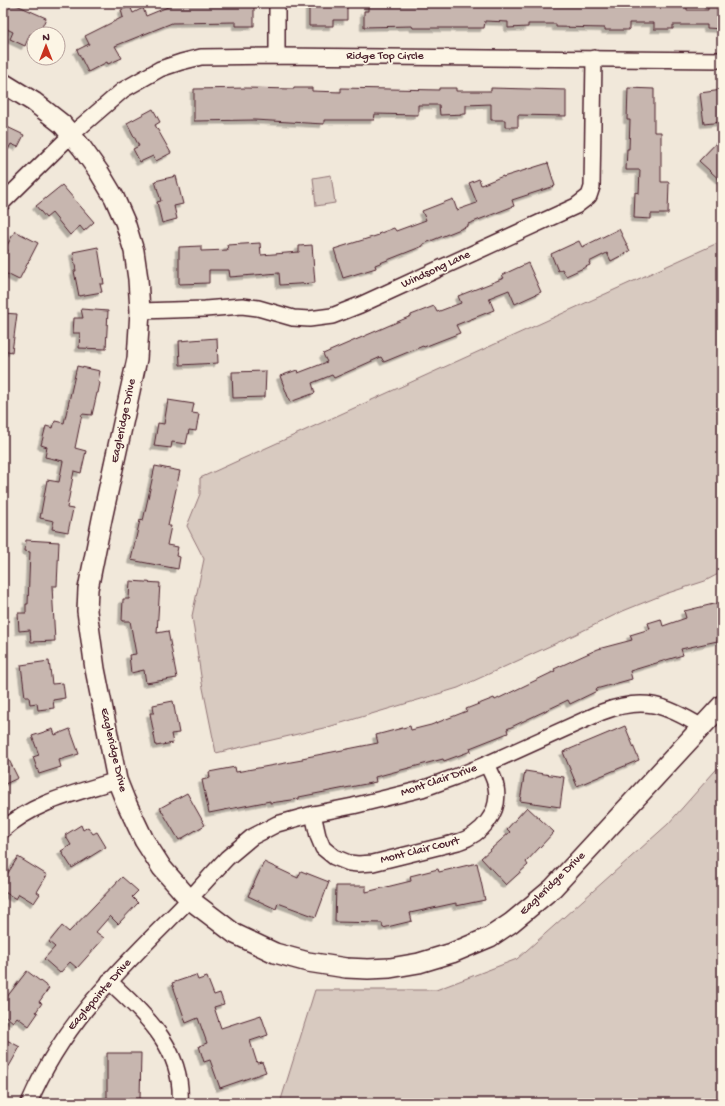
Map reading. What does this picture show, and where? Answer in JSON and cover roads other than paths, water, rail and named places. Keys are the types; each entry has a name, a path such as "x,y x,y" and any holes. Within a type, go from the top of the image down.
{"main road":[{"name":"Eagleridge Drive","path":"3,83 34,102 62,124 100,172 114,197 125,222 134,251 140,310 137,359 88,589 87,611 95,669 117,780 144,840 162,868 189,899 235,934 275,953 308,962 346,968 390,968 419,963 452,953 490,937 511,923 553,888 722,705"}],"street":[{"path":"277,3 277,56"},
{"name":"Ridge Top Circle","path":"3,202 71,135 123,90 160,69 201,57 277,56 722,60"},
{"name":"Windsong Lane","path":"140,310 197,309 242,306 258,308 285,317 301,319 332,316 576,206 589,196 592,187 594,58"},
{"name":"Mont Clair Drive","path":"189,899 227,858 252,837 277,824 312,814 353,806 422,789 487,764 602,712 624,704 656,704 685,716 702,727"},
{"name":"Mont Clair Court","path":"312,814 318,836 324,848 334,857 349,863 374,863 458,842 467,839 482,829 493,813 497,796 496,787 487,764"},
{"path":"3,830 23,814 37,806 117,780"},
{"name":"Eaglepointe Drive","path":"29,1103 40,1078 65,1036 88,1005 109,981 189,899"},
{"path":"109,981 147,1018 158,1031 167,1046 174,1063 178,1080 180,1103"}]}
